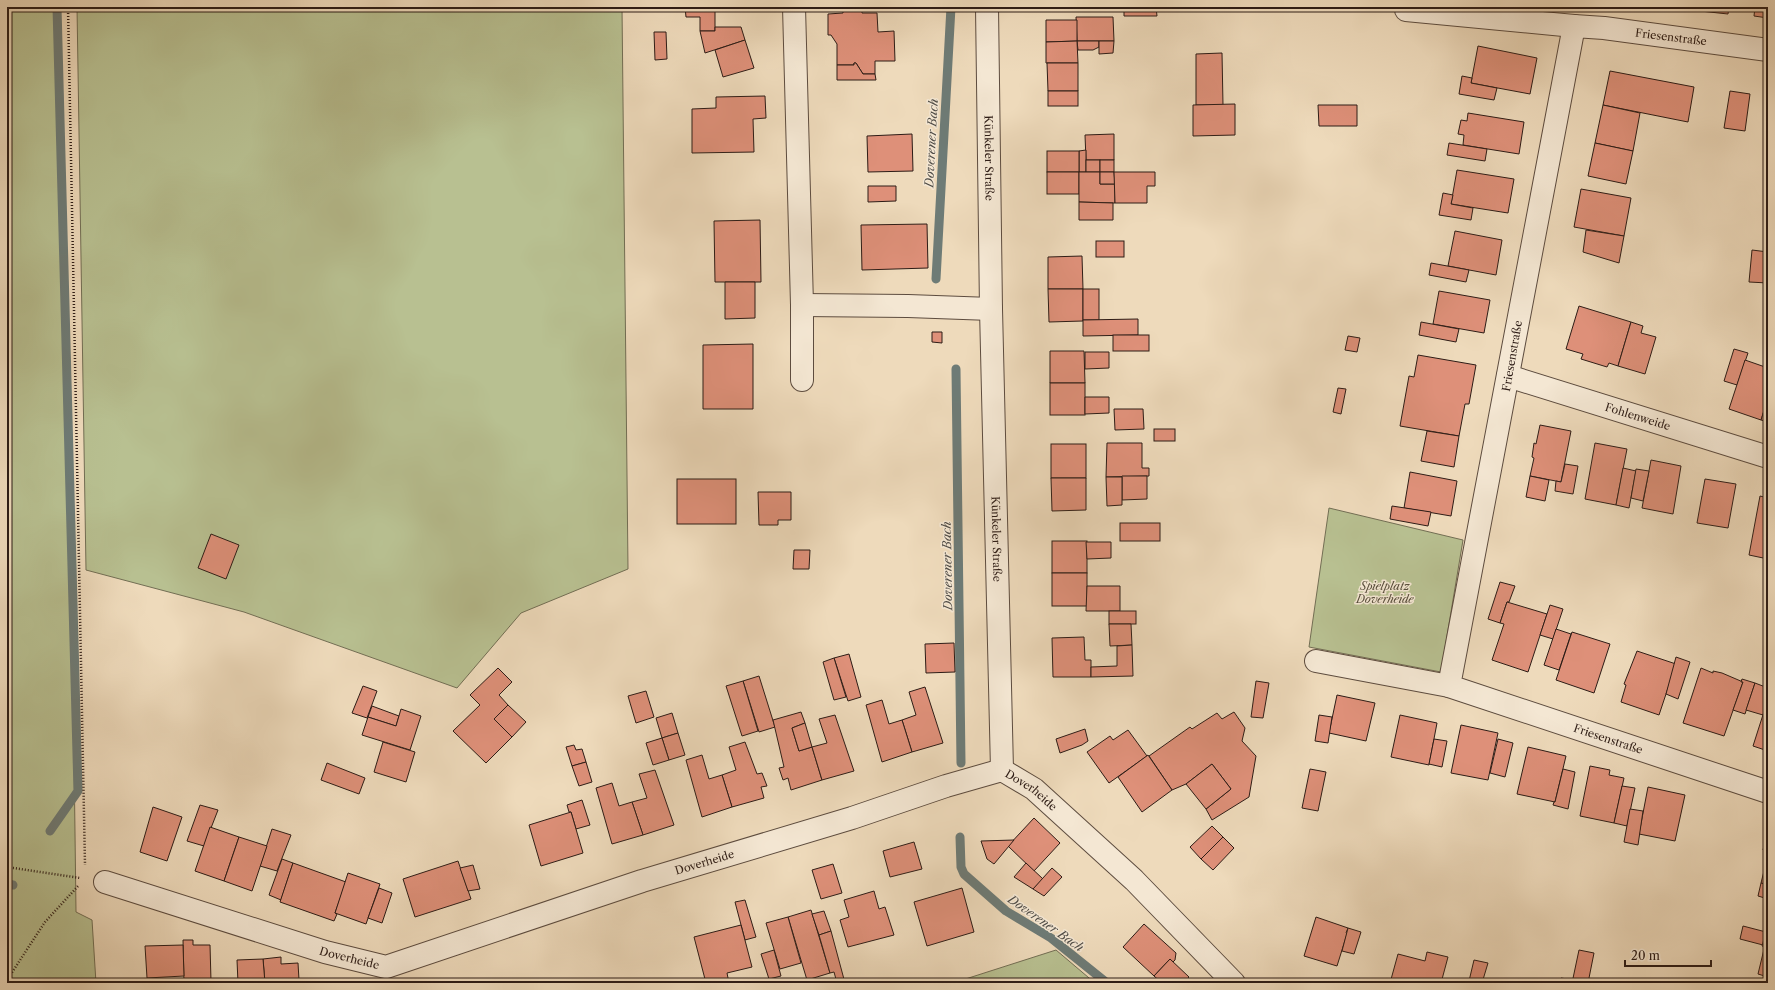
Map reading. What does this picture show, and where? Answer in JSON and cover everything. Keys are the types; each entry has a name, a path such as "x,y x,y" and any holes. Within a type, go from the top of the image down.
{"street":[{"path":"794,7 802,306 802,380"},
{"name":"Künkeler Straße","path":"987,7 991,309 1002,770"},
{"name":"Friesenstraße","path":"1406,7 1406,10 1612,29 1768,50"},
{"name":"Friesenstraße","path":"1449,686 1508,376 1535,223 1574,26"},
{"path":"802,306 908,306 991,309"},
{"name":"Fohlenweide","path":"1508,376 1768,457"},
{"name":"Friesenstraße","path":"1316,661 1449,686 1768,792"},
{"name":"Doverheide","path":"95,880 324,952 386,975 635,883 852,818 946,786 1002,770 1034,789 1134,880 1234,983"}],"path":[{"path":"68,7 95,880"},
{"path":"7,867 95,880"},
{"path":"7,980 45,922 95,880"}],"green space":[{"path":"7,7 58,7 69,360 76,912 92,920 96,983 7,983"},
{"path":"77,7 622,7 628,569 521,613 457,688 244,612 86,570"},
{"name":"Spielplatz Doverheide","path":"1329,508 1463,540 1441,672 1309,647"},
{"path":"1056,950 1095,983 953,983"}],"building":[{"path":"685,7 715,7 715,31 700,31 700,17 686,17"},
{"path":"1124,7 1156,7 1157,16 1124,16"},
{"path":"1692,7 1729,7 1728,14 1691,10"},
{"path":"1729,7 1742,7 1742,11 1729,10"},
{"path":"1755,7 1768,7 1768,18 1754,16"},
{"path":"843,9 862,9 862,13 877,13 878,32 894,31 895,61 875,61 875,74 863,74 856,63 854,63 854,65 837,65 837,44 831,35 828,35 828,14 843,13"},
{"path":"1076,17 1113,17 1114,41 1077,41"},
{"path":"1046,20 1077,20 1077,41 1046,42"},
{"path":"715,27 741,27 745,40 705,53 700,31 715,31"},
{"path":"654,32 666,32 667,59 655,60"},
{"path":"745,40 754,68 723,77 715,50"},
{"path":"1077,41 1099,41 1099,47 1093,50 1078,50"},
{"path":"1077,41 1078,63 1046,63 1046,42"},
{"path":"1099,41 1114,41 1113,53 1099,54"},
{"path":"1478,46 1537,58 1530,94 1471,83"},
{"path":"1222,53 1223,105 1196,105 1196,54"},
{"path":"854,63 856,63 863,74 875,74 876,80 837,80 837,65 854,65"},
{"path":"1047,63 1078,63 1078,91 1048,91"},
{"path":"1610,71 1694,87 1688,122 1603,105"},
{"path":"1462,76 1472,78 1471,83 1497,88 1494,100 1459,94"},
{"path":"1048,91 1078,91 1078,106 1048,106"},
{"path":"1730,91 1750,94 1745,131 1724,128"},
{"path":"765,96 766,118 753,119 754,152 692,153 692,109 716,108 716,97"},
{"path":"1235,104 1235,135 1193,136 1193,105"},
{"path":"1318,105 1357,105 1357,126 1319,126"},
{"path":"1603,105 1640,113 1633,151 1595,143"},
{"path":"1468,113 1524,122 1519,154 1463,145 1464,135 1458,134 1461,120 1467,121"},
{"path":"912,134 913,171 868,172 867,136"},
{"path":"1114,134 1114,160 1086,160 1085,135"},
{"path":"1449,143 1487,149 1485,161 1447,155"},
{"path":"1595,143 1633,151 1626,184 1588,176"},
{"path":"1086,150 1086,172 1079,172 1079,151"},
{"path":"1047,151 1079,151 1079,172 1047,172"},
{"path":"1086,160 1100,160 1100,172 1086,172"},
{"path":"1100,160 1114,160 1114,172 1100,172"},
{"path":"1457,170 1514,179 1508,213 1451,204"},
{"path":"1047,172 1079,172 1079,194 1047,194"},
{"path":"1079,172 1100,172 1100,184 1115,184 1115,203 1079,202"},
{"path":"1100,172 1114,172 1115,184 1100,184"},
{"path":"1114,172 1155,172 1155,186 1147,186 1147,203 1115,203"},
{"path":"868,186 896,186 896,201 868,202"},
{"path":"1581,189 1631,198 1624,236 1574,227"},
{"path":"1443,193 1453,195 1451,204 1473,208 1471,220 1439,215"},
{"path":"1079,202 1113,203 1113,220 1079,220"},
{"path":"760,220 761,282 715,282 714,221"},
{"path":"927,224 928,268 862,270 861,225"},
{"path":"1586,230 1624,236 1619,263 1583,252"},
{"path":"1455,231 1502,240 1496,275 1448,266"},
{"path":"1096,241 1124,241 1124,257 1096,257"},
{"path":"1752,250 1768,252 1768,283 1749,282"},
{"path":"1082,256 1083,289 1048,289 1048,257"},
{"path":"1431,263 1469,270 1466,282 1429,275"},
{"path":"725,282 755,282 755,318 725,319"},
{"path":"1048,289 1083,289 1083,321 1049,322"},
{"path":"1083,289 1099,289 1099,320 1083,320"},
{"path":"1439,291 1490,300 1484,333 1433,324"},
{"path":"1579,306 1631,322 1618,366 1609,363 1607,367 1581,359 1583,354 1566,349"},
{"path":"1138,319 1138,335 1083,336 1083,320"},
{"path":"1421,322 1459,329 1456,342 1419,335"},
{"path":"1631,322 1643,326 1641,333 1656,337 1645,374 1618,366"},
{"path":"932,332 942,332 942,343 932,342"},
{"path":"1113,335 1149,335 1149,351 1113,351"},
{"path":"1348,336 1360,338 1357,352 1345,350"},
{"path":"753,344 753,409 703,409 703,345"},
{"path":"1734,349 1748,353 1737,385 1724,381"},
{"path":"1050,351 1084,351 1085,383 1050,383"},
{"path":"1085,352 1109,352 1109,368 1085,369"},
{"path":"1418,355 1476,365 1469,404 1465,404 1459,436 1400,426 1409,376 1414,377"},
{"path":"1745,360 1768,368 1768,398 1761,420 1729,409"},
{"path":"1050,383 1085,383 1085,415 1050,415"},
{"path":"1338,388 1346,389 1341,414 1333,412"},
{"path":"1085,397 1109,397 1109,413 1085,414"},
{"path":"1768,398 1768,422 1761,420"},
{"path":"1114,409 1143,409 1144,429 1115,430"},
{"path":"1540,425 1571,431 1561,482 1530,476 1534,458 1532,457 1534,443 1536,444"},
{"path":"1154,429 1175,429 1175,441 1154,441"},
{"path":"1427,431 1459,436 1454,467 1421,461"},
{"path":"1107,443 1142,443 1142,468 1149,468 1149,476 1106,477"},
{"path":"1595,443 1627,449 1616,505 1585,499"},
{"path":"1051,444 1086,444 1086,478 1051,478"},
{"path":"1651,460 1681,466 1673,514 1642,508"},
{"path":"1565,464 1578,466 1573,494 1555,491 1556,481 1561,482"},
{"path":"1623,468 1636,471 1629,508 1616,505"},
{"path":"1636,469 1649,471 1643,501 1631,498"},
{"path":"1410,472 1457,481 1451,516 1404,508"},
{"path":"1122,476 1147,476 1147,499 1122,500"},
{"path":"1530,476 1549,480 1545,501 1526,497"},
{"path":"1106,477 1122,477 1122,505 1107,506"},
{"path":"1051,478 1086,478 1086,510 1052,511"},
{"path":"677,479 736,479 736,524 677,524"},
{"path":"1705,479 1736,484 1728,528 1697,523"},
{"path":"758,492 791,492 791,520 778,520 778,525 759,525"},
{"path":"1760,496 1768,498 1768,559 1749,555"},
{"path":"1392,506 1431,512 1428,526 1390,519"},
{"path":"1120,523 1160,523 1160,541 1120,541"},
{"path":"211,534 239,545 226,579 198,568"},
{"path":"1052,541 1087,541 1087,573 1052,573"},
{"path":"1086,542 1111,542 1111,558 1087,559"},
{"path":"794,550 810,550 809,569 793,569"},
{"path":"1052,573 1087,573 1087,606 1052,606"},
{"path":"1500,582 1515,586 1509,602 1507,602 1500,623 1488,619"},
{"path":"1087,586 1120,586 1120,611 1086,611"},
{"path":"1507,602 1547,614 1528,672 1492,660 1504,624 1500,623"},
{"path":"1550,605 1563,609 1553,639 1540,635"},
{"path":"1109,611 1136,611 1136,624 1109,624"},
{"path":"1109,624 1131,624 1132,645 1110,646"},
{"path":"1556,629 1571,634 1559,670 1544,665"},
{"path":"1572,632 1610,644 1594,693 1556,680"},
{"path":"1084,637 1085,660 1091,660 1091,677 1053,677 1052,638"},
{"path":"954,643 955,672 926,673 925,644"},
{"path":"1132,645 1133,676 1091,677 1091,667 1117,666 1117,646"},
{"path":"1637,651 1676,664 1659,715 1621,702 1626,685 1624,684"},
{"path":"849,654 861,697 848,701 834,658"},
{"path":"1676,657 1690,662 1678,699 1666,694"},
{"path":"834,658 846,697 834,700 823,662"},
{"path":"498,668 512,682 499,695 508,705 494,719 512,737 486,763 453,731 480,705 470,695"},
{"path":"1701,668 1713,673 1713,671 1722,673 1743,682 1724,736 1683,723"},
{"path":"759,676 775,727 759,732 743,681"},
{"path":"1742,679 1755,683 1745,714 1733,710 1743,682 1741,682"},
{"path":"743,681 758,731 742,736 726,686"},
{"path":"1256,681 1269,683 1263,718 1251,717"},
{"path":"1755,683 1768,688 1768,699 1763,715 1746,710"},
{"path":"363,686 377,691 367,718 352,713"},
{"path":"925,687 943,743 912,752 902,720 916,715 909,692"},
{"path":"646,691 654,717 636,723 628,696"},
{"path":"1337,695 1375,703 1366,741 1329,733"},
{"path":"1768,699 1768,751 1753,746"},
{"path":"882,700 889,724 902,720 912,752 882,762 866,705"},
{"path":"508,705 526,722 512,737 494,719"},
{"path":"372,706 399,716 396,726 368,717"},
{"path":"401,709 421,716 410,750 362,735 368,717 396,726"},
{"path":"801,712 805,723 792,728 799,751 812,747 822,780 791,790 788,778 783,780 779,768 784,767 773,720"},
{"path":"1234,712 1245,728 1242,741 1256,756 1249,797 1212,820 1206,809 1231,789 1212,764 1186,784 1172,790 1149,756 1190,727 1192,729 1217,713 1222,719"},
{"path":"672,713 678,733 662,738 656,718"},
{"path":"835,715 854,771 822,780 812,747 827,743 819,719"},
{"path":"1319,715 1332,717 1328,743 1315,741"},
{"path":"1400,715 1437,723 1429,765 1391,757"},
{"path":"805,723 812,747 799,751 792,728"},
{"path":"1461,725 1498,733 1488,780 1451,773"},
{"path":"1085,729 1088,741 1082,745 1060,753 1056,739"},
{"path":"1128,730 1147,756 1109,783 1087,752 1110,736 1113,740"},
{"path":"678,733 685,755 669,760 662,738"},
{"path":"662,738 669,760 653,765 646,743"},
{"path":"1434,739 1447,741 1442,767 1429,764"},
{"path":"1498,739 1513,743 1505,777 1490,773"},
{"path":"383,742 415,752 406,782 374,772"},
{"path":"745,742 757,774 762,773 767,786 761,787 764,798 732,807 722,775 736,770 729,747"},
{"path":"574,745 576,750 582,749 586,762 572,766 566,747"},
{"path":"1528,747 1566,756 1555,802 1517,794"},
{"path":"702,755 709,779 722,775 732,807 702,817 686,760"},
{"path":"1148,755 1172,790 1142,812 1118,777"},
{"path":"586,762 592,782 579,786 572,766"},
{"path":"327,763 365,778 359,794 321,780"},
{"path":"1212,764 1231,789 1206,809 1186,784"},
{"path":"1590,766 1610,770 1609,775 1624,778 1614,823 1580,816"},
{"path":"1310,769 1326,772 1318,811 1302,808"},
{"path":"1563,769 1575,772 1568,809 1553,805"},
{"path":"655,770 674,825 643,835 632,802 647,798 639,774"},
{"path":"612,783 619,806 632,802 643,835 612,844 596,788"},
{"path":"1622,786 1635,788 1627,826 1614,823"},
{"path":"1648,787 1685,795 1675,841 1639,834"},
{"path":"582,800 590,825 576,829 571,812 569,812 567,805"},
{"path":"200,805 218,810 204,846 187,841"},
{"path":"153,807 182,817 167,861 140,852"},
{"path":"1630,809 1643,811 1638,845 1624,842"},
{"path":"571,812 583,853 541,866 529,825"},
{"path":"1034,818 1060,843 1034,871 1008,846"},
{"path":"1212,826 1223,837 1201,859 1190,847"},
{"path":"210,827 239,837 224,881 195,871"},
{"path":"272,829 291,835 277,871 260,866"},
{"path":"1768,829 1768,851 1763,850"},
{"path":"239,837 267,846 252,891 224,881"},
{"path":"1223,837 1234,848 1213,870 1201,859"},
{"path":"1014,840 994,864 987,859 981,841"},
{"path":"914,842 922,869 890,877 883,851"},
{"path":"1768,855 1768,885 1761,883"},
{"path":"282,859 293,863 281,900 269,895"},
{"path":"458,861 471,899 415,917 403,879"},
{"path":"293,863 346,882 335,913 337,914 334,921 280,902"},
{"path":"1026,863 1043,879 1033,889 1014,877"},
{"path":"833,864 842,893 821,899 812,870"},
{"path":"473,865 480,889 468,891 460,868"},
{"path":"1052,868 1062,877 1044,896 1033,889"},
{"path":"348,873 380,884 366,924 335,913"},
{"path":"1761,883 1768,885 1768,899 1758,896"},
{"path":"379,888 392,893 382,923 368,918"},
{"path":"962,888 974,932 927,946 914,902"},
{"path":"874,891 879,909 885,907 894,935 848,947 840,920 849,917 844,900"},
{"path":"745,900 756,937 745,940 735,902"},
{"path":"811,910 830,973 807,980 788,917"},
{"path":"824,911 831,931 819,935 812,914"},
{"path":"788,917 801,963 780,969 766,923"},
{"path":"1316,917 1348,928 1337,966 1304,956"},
{"path":"1144,924 1176,953 1175,960 1173,962 1170,959 1154,976 1123,947"},
{"path":"741,925 752,967 727,973 729,983 706,983 694,937"},
{"path":"1743,926 1766,932 1763,945 1740,939"},
{"path":"1348,928 1361,932 1354,954 1342,951"},
{"path":"831,931 845,983 837,983 834,972 830,973 819,935"},
{"path":"1766,932 1768,932 1768,945 1765,945 1765,947 1762,946"},
{"path":"183,940 193,940 193,945 210,945 211,981 184,982"},
{"path":"183,945 184,976 147,978 145,946"},
{"path":"1765,945 1768,945 1768,977 1758,974"},
{"path":"774,950 781,976 769,979 761,954"},
{"path":"1579,950 1594,953 1588,983 1572,983"},
{"path":"1427,952 1448,957 1441,983 1390,983 1398,954 1425,961"},
{"path":"281,957 281,964 298,963 299,980 295,980 295,983 265,983 263,959"},
{"path":"263,959 265,983 238,983 237,960"},
{"path":"1170,959 1189,977 1183,983 1162,983 1154,976"},
{"path":"1474,960 1488,963 1482,983 1469,981"},
{"path":"1561,978 1573,980 1572,983 1559,983"}],"waterway":[{"path":"50,831 78,791 57,7"},
{"name":"Doverener Bach","path":"936,279 951,7"},
{"name":"Doverener Bach","path":"956,369 961,763"},
{"name":"Doverener Bach","path":"960,837 961,867 964,874 1006,911 1051,938 1107,983"},
{"path":"7,884 13,885"}]}
